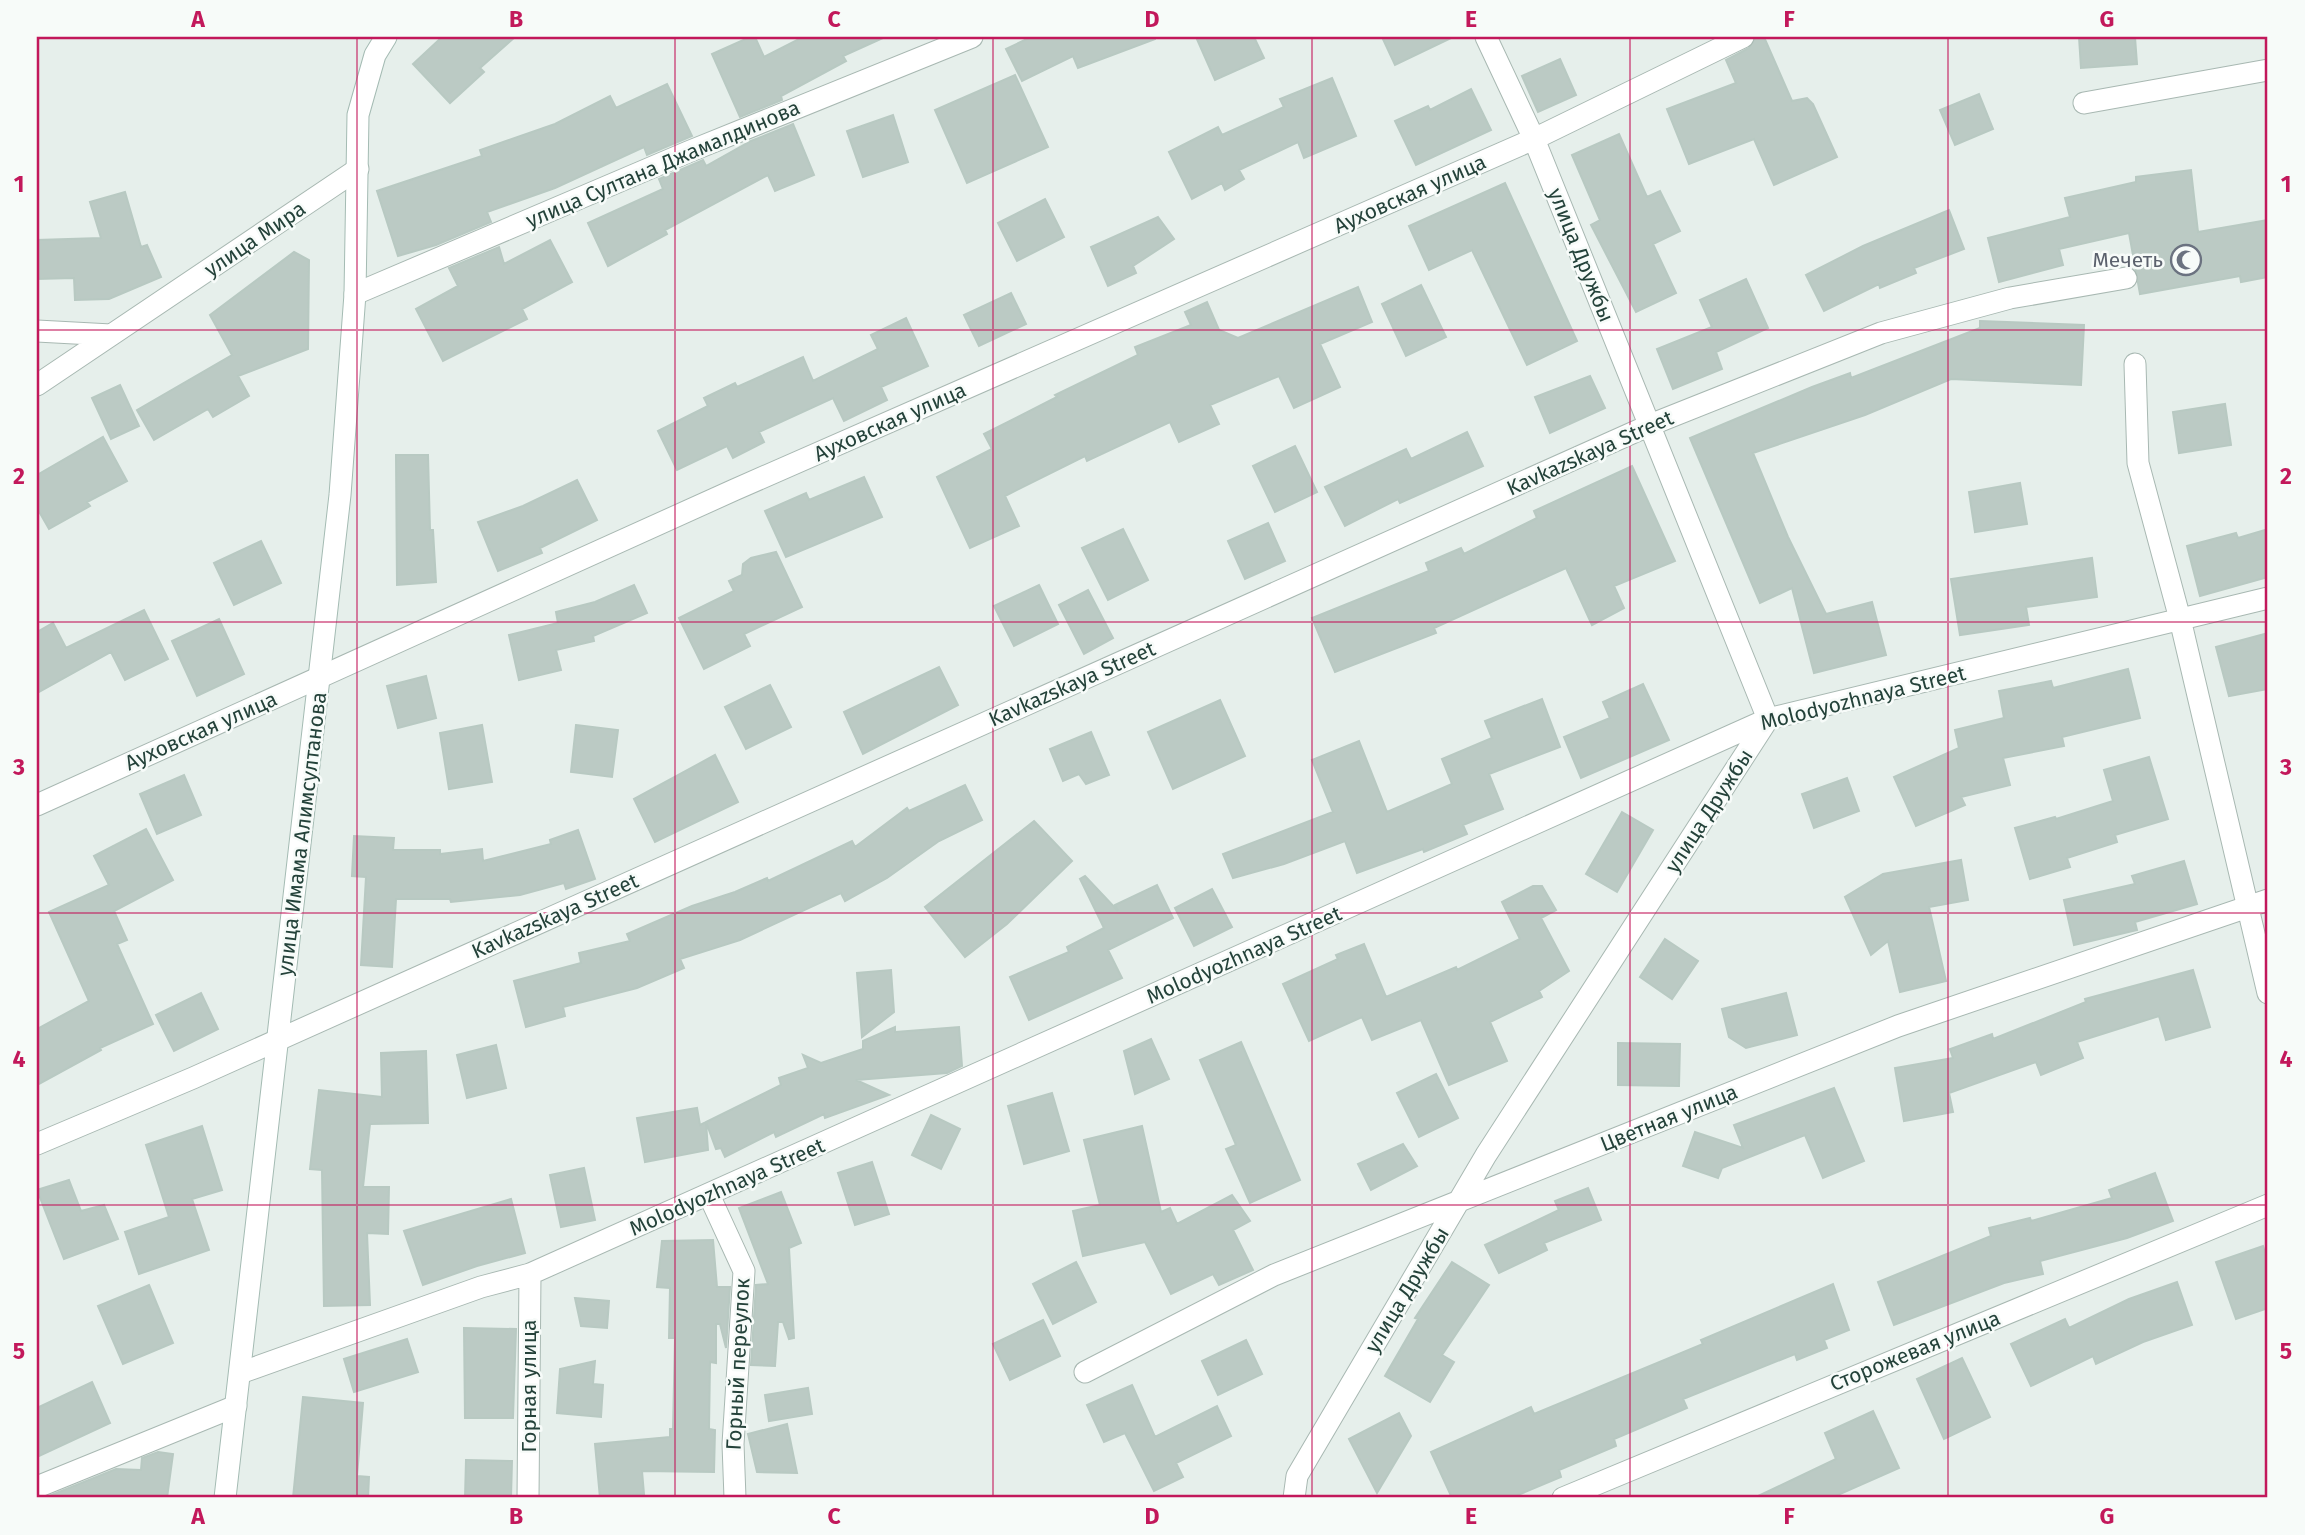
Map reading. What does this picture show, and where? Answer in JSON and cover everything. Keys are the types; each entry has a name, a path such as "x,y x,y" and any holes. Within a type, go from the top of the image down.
{"street":[{"path":"358,169 358,115 375,55 386,37"},
{"name":"улица Султана Джамалдинова","path":"355,294 688,152 972,37"},
{"name":"улица Дружбы","path":"1294,1498 1297,1476 1459,1202 1768,719 1534,139 1486,37"},
{"name":"Ауховская улица","path":"37,806 734,490 1534,139 1743,37"},
{"path":"2084,103 2268,70"},
{"name":"улица Имама Алимсултанова","path":"225,1498 340,495 355,294 358,169"},
{"name":"улица Мира","path":"37,386 358,169"},
{"name":"Kavkazskaya Street","path":"37,1144 278,1041 1650,425 1881,333 2010,298 2126,278"},
{"path":"37,331 111,335"},
{"path":"2136,365 2138,463 2258,904 2268,993"},
{"name":"Molodyozhnaya Street","path":"240,1373 481,1287 530,1274 1768,719 2268,598"},
{"name":"Цветная улица","path":"1085,1372 1274,1275 1898,1026 2258,904"},
{"name":"Горный переулок","path":"709,1195 744,1271 733,1444 735,1498"},
{"name":"Сторожевая улица","path":"1563,1498 2268,1205"},
{"name":"Горная улица","path":"528,1498 530,1274"},
{"path":"37,1487 236,1405"}],"building":[{"path":"442,37 515,37 480,68 484,72 450,103 413,64"},
{"path":"755,37 764,57 803,37 885,37 843,56 846,61 781,96 782,100 740,117 712,54"},
{"path":"1031,37 1155,39 1078,68 1073,56 1022,81 1006,49"},
{"path":"1196,37 1254,37 1264,58 1215,80"},
{"path":"1382,37 1453,37 1395,65"},
{"path":"1756,37 1764,37 1792,101 1807,98 1813,104 1837,157 1774,185 1754,139 1689,164 1667,109 1736,83 1726,60 1749,48"},
{"path":"2079,37 2135,37 2137,64 2081,68"},
{"path":"1560,59 1576,95 1538,112 1522,76"},
{"path":"1015,75 1048,147 967,183 935,110"},
{"path":"1332,78 1356,136 1304,158 1298,142 1239,170 1244,179 1225,190 1222,183 1192,199 1169,152 1218,127 1222,135 1284,107 1280,99"},
{"path":"667,84 692,136 647,155 644,147 555,188 487,212 491,222 436,245 398,256 377,191 482,156 480,150 555,124 610,96 616,108"},
{"path":"1471,89 1491,130 1416,165 1395,121 1428,106 1430,110"},
{"path":"1979,94 1993,129 1955,145 1940,110"},
{"path":"893,115 908,162 863,177 847,131"},
{"path":"793,124 814,175 775,191 768,175 665,230 667,234 608,266 588,223 663,189 659,179 703,160 706,166 751,141"},
{"path":"1619,134 1647,197 1660,191 1680,231 1653,244 1676,293 1636,312 1591,225 1600,220 1572,155"},
{"path":"2191,170 2198,232 2268,220 2268,277 2241,282 2240,276 2140,294 2129,233 2059,249 2063,265 1999,282 1988,238 2070,217 2065,198 2136,182 2136,177"},
{"path":"1505,183 1577,341 1527,365 1472,250 1429,270 1409,226"},
{"path":"125,192 141,247 147,245 161,277 109,299 75,300 74,278 37,279 37,240 101,238 90,202"},
{"path":"1045,199 1064,237 1017,261 998,223"},
{"path":"1949,210 1964,249 1914,268 1916,273 1880,288 1879,284 1824,311 1806,275 1863,246"},
{"path":"1158,217 1174,239 1133,266 1136,273 1108,286 1091,247"},
{"path":"550,240 572,282 522,309 527,319 443,361 416,309 458,286 449,268 499,247 504,264"},
{"path":"294,252 309,260 308,349 238,376 249,396 213,417 208,409 154,440 137,410 232,355 210,315"},
{"path":"1746,279 1768,328 1716,352 1722,369 1673,389 1657,349 1712,327 1700,300"},
{"path":"1421,285 1446,337 1406,356 1382,304"},
{"path":"1358,287 1372,322 1320,344 1340,387 1294,408 1279,376 1210,405 1219,424 1179,442 1170,422 1087,461 1085,456 1005,496 1019,526 970,548 937,477 992,449 984,434 1057,397 1055,395 1138,355 1135,347 1191,325 1185,312 1207,302 1219,330 1238,338"},
{"path":"1011,293 1026,324 979,346 964,315"},
{"path":"906,318 928,366 881,387 887,400 844,421 833,398 759,432 764,442 733,458 727,446 677,470 658,431 708,406 704,398 735,383 737,387 803,357 813,381 878,349 871,335"},
{"path":"1980,321 2084,325 2081,385 1951,379 1865,415 1753,453 1788,537 1826,614 1872,602 1886,655 1814,673 1792,588 1760,603 1690,438 1812,387 1850,373 1851,378 1980,328"},
{"path":"1590,376 1605,408 1550,433 1535,397"},
{"path":"120,385 139,426 111,439 92,398"},
{"path":"2225,404 2231,445 2179,453 2173,412"},
{"path":"1467,432 1483,466 1400,503 1398,499 1345,526 1325,487 1406,449 1411,459"},
{"path":"103,437 127,481 87,502 90,506 49,529 37,508 37,475"},
{"path":"1295,446 1317,492 1275,512 1253,466"},
{"path":"396,455 428,455 430,530 433,530 436,582 397,585"},
{"path":"1632,466 1675,561 1614,586 1624,608 1592,625 1566,568 1434,628 1436,633 1335,672 1312,618 1429,571 1426,563 1461,548 1464,554 1537,518 1534,511"},
{"path":"864,477 882,517 786,557 765,511 806,493 809,500"},
{"path":"577,480 597,520 540,548 542,553 498,571 478,522 523,506"},
{"path":"2020,483 2027,524 1975,532 1969,492"},
{"path":"1268,523 1285,561 1245,579 1228,541"},
{"path":"1123,529 1148,580 1108,600 1082,548"},
{"path":"2268,529 2268,577 2200,596 2187,546 2236,533 2238,538"},
{"path":"261,541 281,583 234,605 214,563"},
{"path":"776,552 802,607 744,634 750,646 704,669 679,618 734,591 729,581 742,575 743,564 751,558"},
{"path":"2092,558 2097,597 2026,607 2029,625 1960,635 1951,579"},
{"path":"634,585 647,613 593,636 594,641 556,650 561,670 519,680 509,635 558,623 556,612 595,602"},
{"path":"1039,585 1058,624 1014,646 994,606"},
{"path":"1088,590 1113,638 1084,654 1059,605"},
{"path":"144,610 168,659 125,680 111,652 37,693 37,632 53,623 66,648"},
{"path":"219,619 244,674 197,696 172,641"},
{"path":"2268,633 2268,689 2229,696 2216,647"},
{"path":"939,667 958,705 863,754 844,712"},
{"path":"2128,669 2140,718 2062,737 2064,746 2003,758 2010,785 1961,797 1965,805 1916,826 1894,777 1959,748 1955,730 2004,718 1999,691 2051,681 2053,688"},
{"path":"426,676 436,718 398,728 387,686"},
{"path":"1643,684 1669,740 1581,778 1564,737 1610,718 1603,702"},
{"path":"770,685 791,727 746,749 725,707"},
{"path":"1542,699 1560,747 1489,774 1503,809 1463,825 1467,834 1424,852 1423,849 1357,873 1345,841 1284,864 1233,878 1223,854 1333,812 1312,760 1359,741 1387,812 1452,784 1442,759 1492,738 1485,721"},
{"path":"1220,700 1245,756 1173,789 1148,732"},
{"path":"482,725 492,782 449,789 440,733"},
{"path":"576,725 618,730 612,777 571,772"},
{"path":"1091,732 1109,775 1086,784 1079,774 1063,781 1050,749"},
{"path":"715,755 738,802 655,842 634,799"},
{"path":"2149,757 2168,819 2115,835 2117,842 2067,858 2070,867 2030,879 2015,828 2055,817 2056,819 2113,801 2104,770"},
{"path":"184,775 201,815 157,834 140,794"},
{"path":"1847,778 1859,811 1814,828 1802,794"},
{"path":"965,785 982,820 939,841 887,878 845,901 841,893 740,940 680,959 684,968 637,988 563,1007 565,1016 526,1027 514,981 581,963 579,953 630,941 627,934 692,906 767,878 768,881 852,841 855,847 907,808 909,811"},
{"path":"1622,812 1653,830 1617,892 1586,874"},
{"path":"1034,821 1072,861 1007,924 965,957 925,907"},
{"path":"146,829 173,880 114,911 127,940 117,944 153,1024 100,1048 101,1050 37,1085 37,1029 89,1001 49,912 109,885 94,856"},
{"path":"578,830 595,879 566,889 564,883 520,895 451,902 450,899 396,899 392,967 361,965 366,877 352,876 354,836 394,838 393,850 440,850 440,854 482,849 483,861 551,844 550,840"},
{"path":"1961,860 1968,900 1929,907 1946,981 1900,992 1888,941 1871,955 1845,897 1883,874"},
{"path":"2184,861 2197,904 2135,922 2137,930 2074,945 2064,900 2135,884 2132,876"},
{"path":"1085,876 1118,911 1115,905 1157,885 1173,918 1108,950 1122,978 1029,1020 1010,977 1069,952 1067,947 1104,928 1080,879"},
{"path":"1533,886 1542,886 1556,910 1541,918 1569,971 1539,991 1542,997 1490,1022 1507,1061 1449,1085 1421,1020 1372,1040 1362,1017 1309,1041 1283,984 1338,959 1336,955 1364,944 1386,997 1456,967 1457,970 1520,939 1502,902"},
{"path":"1212,889 1232,927 1194,946 1175,908"},
{"path":"1665,939 1698,961 1672,999 1640,977"},
{"path":"891,970 894,1012 862,1037 857,973"},
{"path":"2193,970 2210,1027 2166,1040 2159,1016 2077,1042 2083,1058 2041,1075 2036,1062 1949,1093 1953,1112 1904,1121 1895,1068 1953,1058 1950,1049 1992,1034 1993,1039 2086,1002 2085,999"},
{"path":"201,993 218,1029 174,1051 156,1015"},
{"path":"1786,993 1797,1035 1746,1048 1729,1037 1722,1009"},
{"path":"895,1027 895,1032 959,1027 962,1066 947,1073 856,1080 889,1095 825,1118 824,1114 776,1137 774,1132 725,1157 721,1148 716,1149 706,1122 781,1085 779,1078 808,1068 803,1055 821,1063 863,1049 863,1041"},
{"path":"1151,1039 1169,1079 1135,1094 1124,1051"},
{"path":"1241,1042 1300,1180 1250,1203 1226,1149 1236,1145 1200,1060"},
{"path":"1618,1043 1680,1044 1679,1086 1618,1085"},
{"path":"496,1045 506,1088 467,1098 457,1055"},
{"path":"426,1051 428,1123 370,1124 363,1187 389,1187 388,1234 367,1233 370,1305 324,1306 322,1170 310,1169 319,1090 382,1097 381,1053"},
{"path":"1436,1074 1458,1118 1419,1137 1397,1093"},
{"path":"1834,1088 1864,1161 1823,1178 1805,1135 1722,1168 1718,1178 1683,1166 1695,1132 1743,1148 1734,1125"},
{"path":"1052,1093 1069,1151 1024,1164 1008,1106"},
{"path":"697,1108 700,1125 706,1122 708,1150 645,1162 637,1118"},
{"path":"931,1115 960,1129 941,1169 912,1155"},
{"path":"202,1126 222,1190 192,1199 209,1250 139,1274 125,1232 169,1217 146,1145"},
{"path":"1142,1126 1161,1212 1170,1208 1177,1224 1232,1195 1250,1221 1233,1230 1253,1270 1219,1285 1213,1274 1171,1294 1145,1242 1083,1256 1073,1211 1100,1205 1084,1140"},
{"path":"1403,1144 1417,1166 1371,1190 1358,1164"},
{"path":"872,1162 889,1214 855,1225 838,1173"},
{"path":"584,1168 595,1220 561,1227 550,1175"},
{"path":"2155,1173 2173,1221 2127,1238 2040,1261 2043,1274 2004,1283 1894,1325 1878,1282 1991,1236 1989,1228 2030,1218 2031,1221 2112,1198 2109,1190"},
{"path":"69,1180 81,1211 104,1205 118,1239 64,1259 37,1190"},
{"path":"1588,1188 1601,1220 1544,1243 1547,1250 1499,1273 1485,1245 1559,1210 1555,1201"},
{"path":"781,1192 801,1243 789,1248 794,1338 789,1339 783,1322 778,1322 775,1366 751,1365 756,1285 768,1284 739,1208"},
{"path":"511,1199 525,1253 423,1285 404,1231"},
{"path":"713,1240 717,1287 730,1287 726,1348 720,1324 716,1324 716,1363 710,1362 709,1429 715,1430 714,1472 642,1471 644,1494 600,1498 595,1444 670,1437 670,1429 673,1429 675,1338 669,1338 670,1288 657,1287 662,1241"},
{"path":"2263,1246 2268,1263 2268,1308 2236,1319 2216,1262"},
{"path":"1076,1262 1096,1302 1053,1324 1033,1284"},
{"path":"1452,1262 1489,1285 1442,1355 1454,1362 1430,1402 1385,1376 1418,1319 1415,1318"},
{"path":"2177,1282 2192,1325 2143,1342 2096,1364 2093,1356 2031,1386 2011,1344 2065,1319 2069,1328 2129,1299"},
{"path":"1833,1284 1849,1330 1824,1340 1827,1348 1797,1360 1795,1354 1683,1399 1687,1408 1614,1439 1616,1446 1559,1470 1561,1477 1511,1498 1452,1498 1431,1452 1531,1407 1534,1414 1703,1344 1701,1340"},
{"path":"149,1285 173,1343 123,1364 98,1306"},
{"path":"575,1298 609,1301 607,1328 581,1326"},
{"path":"1043,1320 1060,1356 1010,1380 993,1344"},
{"path":"464,1328 516,1329 513,1418 465,1418"},
{"path":"407,1339 418,1372 354,1392 344,1359"},
{"path":"1246,1340 1262,1374 1218,1395 1202,1361"},
{"path":"1962,1358 1990,1417 1944,1439 1917,1379"},
{"path":"595,1361 593,1384 603,1385 601,1417 557,1413 560,1369"},
{"path":"92,1382 110,1423 37,1457 37,1408"},
{"path":"1132,1385 1155,1437 1217,1406 1231,1436 1176,1463 1183,1477 1154,1491 1125,1433 1104,1442 1087,1405"},
{"path":"808,1388 812,1414 769,1421 765,1395"},
{"path":"303,1397 363,1403 357,1476 369,1477 368,1498 293,1498"},
{"path":"1873,1411 1899,1468 1831,1498 1754,1498 1836,1459 1825,1433"},
{"path":"1399,1413 1411,1436 1377,1493 1349,1439"},
{"path":"787,1424 797,1473 757,1472 748,1434"},
{"path":"158,1452 173,1454 167,1498 44,1498 116,1469 141,1470 142,1458"},
{"path":"466,1460 512,1461 511,1498 465,1498"}],"place":[{"name":"Мечеть","path":"2186,260"}]}
